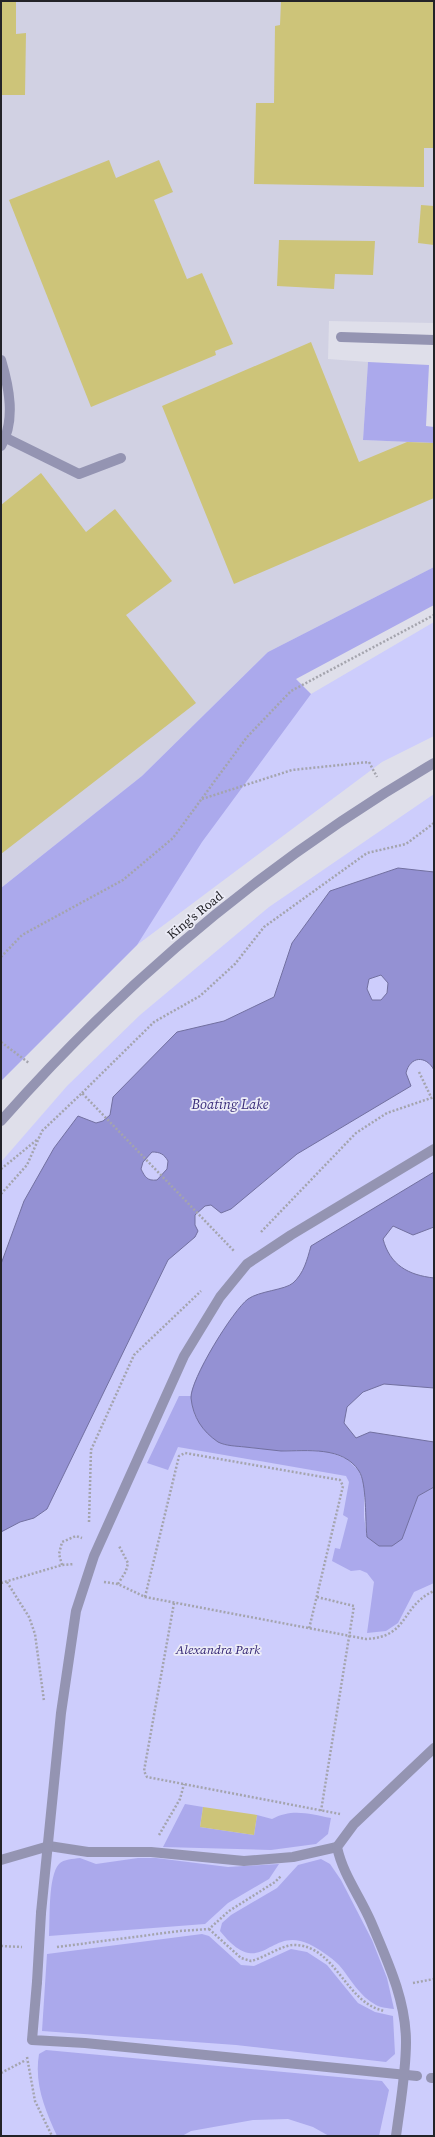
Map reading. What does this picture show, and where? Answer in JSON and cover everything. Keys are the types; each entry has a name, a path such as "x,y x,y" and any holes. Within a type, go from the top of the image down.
{"street":[{"path":"341,337 434,340"},
{"path":"1,360 11,404 3,442 79,474 121,458"},
{"name":"King's Road","path":"1,1121 54,1063 175,947 289,858 346,817 434,763"},
{"path":"417,2076 85,2043 32,2040 41,1913 49,1846 61,1713 76,1611 94,1556 184,1356 220,1297 247,1264 291,1235 434,1149"},
{"path":"1,1860 49,1846 88,1852 150,1852 244,1861 283,1858 337,1847 354,1824 434,1748"},
{"path":"337,1847 341,1864 368,1915 389,1964 402,2014 406,2041 404,2075 396,2136"}],"path":[{"path":"1,957 22,935 123,880 173,838 248,737 292,691 434,615"},
{"path":"201,799 292,770 369,762 377,777"},
{"path":"1,1194 27,1165 42,1132 154,1022 200,996 235,964 264,927 367,854 406,844 434,823"},
{"path":"1,1042 30,1063"},
{"path":"82,1093 203,1216 247,1264 261,1232 356,1133 387,1113 433,1097 419,1072"},
{"path":"1,1169 39,1139"},
{"path":"91,1540 89,1523 91,1450 134,1356 203,1289"},
{"path":"145,1597 179,1456 185,1452 340,1480 343,1486 309,1629"},
{"path":"62,1564 58,1554 62,1542 76,1536 91,1540 105,1532 118,1544 128,1563 126,1571 118,1584"},
{"path":"1,1583 62,1564 77,1564 94,1556"},
{"path":"87,1578 118,1584 145,1597 349,1637 380,1638 392,1633 401,1626 415,1603 434,1591"},
{"path":"7,1582 29,1617 35,1634 45,1708"},
{"path":"317,1597 354,1606 321,1811"},
{"path":"174,1603 144,1771 147,1777 345,1815 354,1824"},
{"path":"150,1852 180,1799 184,1784"},
{"path":"56,1948 180,1931 209,1929 229,1911 275,1882 283,1872 283,1858"},
{"path":"209,1929 241,1958 250,1961 293,1945 308,1948 330,1962 351,1991 365,2004 380,2010 402,2014"},
{"path":"1,1946 24,1947"},
{"path":"32,2040 26,2060 35,2102 52,2136"},
{"path":"1,2073 26,2060"}],"shaded area":[{"path":"1,1 434,1 434,323 329,321 328,359 368,362 363,440 434,443 434,567 268,652 143,776 1,888"},
{"path":"368,362 429,365 426,426 434,427 434,443 363,440"},
{"path":"434,567 434,605 296,679 311,694 202,842 137,945 1,1081 1,888 142,776 268,652"},
{"path":"179,1396 191,1396 195,1416 223,1444 279,1451 326,1451 347,1459 359,1471 364,1485 364,1517 367,1537 410,1515 418,1496 434,1487 434,1583 414,1592 398,1623 386,1631 367,1633 374,1582 367,1573 360,1570 351,1571 332,1561 335,1548 340,1549 348,1518 343,1515 349,1482 346,1476 178,1447 168,1470 147,1463"},
{"path":"185,1804 203,1807 200,1827 254,1835 257,1815 272,1819 287,1814 301,1813 331,1818 328,1834 316,1844 271,1850 163,1847"},
{"path":"80,1858 96,1864 138,1858 156,1858 228,1867 279,1864 269,1879 228,1903 205,1924 49,1936 51,1888 55,1870 63,1861"},
{"path":"321,1859 330,1864 341,1880 372,1940 387,1978 394,2009 380,2007 370,2001 360,1992 336,1962 325,1953 309,1944 295,1940 284,1941 256,1953 246,1952 234,1946 220,1931 222,1923 231,1915 277,1888 298,1865"},
{"path":"202,1934 209,1936 241,1965 254,1966 291,1949 307,1952 327,1965 358,2003 375,2012 393,2016 395,2054 386,2062 236,2045 42,2031 47,1954"},
{"path":"46,2050 382,2081 389,2090 379,2136 329,2136 313,2127 288,2119 253,2120 191,2131 182,2136 57,2136 48,2116 39,2086 39,2054"}],"green space":[{"path":"434,622 434,736 382,762 137,945 1,1081 1,888 142,776 268,652 311,694"},
{"name":"Alexandra Park","path":"434,794 434,2136 1,2136 1,1162 67,1086 140,1015 269,907"}],"water":[{"name":"Boating Lake","path":"398,868 434,872 434,1070 431,1065 423,1060 418,1060 411,1063 406,1073 411,1086 297,1154 231,1209 221,1213 211,1205 205,1206 195,1215 195,1225 198,1231 195,1237 168,1260 47,1509 34,1518 20,1522 1,1532 1,1264 24,1201 54,1148 78,1116 96,1123 103,1121 110,1115 113,1097 177,1032 224,1021 274,997 292,943 330,891","holes":["381,975 388,983 387,993 381,1000 372,1000 367,989 369,979","152,1152 162,1154 168,1161 167,1169 157,1180 147,1178 141,1169 143,1162"]},
{"path":"434,1172 434,1227 413,1235 393,1226 383,1239 390,1256 401,1267 425,1277 434,1278 434,1388 384,1384 363,1392 347,1407 344,1423 356,1438 370,1432 434,1442 434,1487 418,1496 402,1539 392,1546 379,1546 367,1537 362,1477 352,1463 344,1457 324,1452 281,1451 231,1446 218,1442 207,1433 199,1423 191,1398 197,1376 223,1330 248,1299 293,1283 302,1271 311,1246"}],"building":[{"path":"1,1 16,1 16,34 26,33 25,95 1,95"},
{"path":"281,1 434,1 434,148 424,148 424,187 254,184 256,103 274,103 275,26 280,25"},
{"path":"109,160 116,178 159,160 173,192 154,200 187,279 202,273 233,344 215,351 216,355 91,407 9,200"},
{"path":"421,205 434,206 434,245 418,243"},
{"path":"279,240 375,241 373,275 335,274 334,289 277,286"},
{"path":"311,342 359,462 407,442 434,443 434,498 234,584 162,406"},
{"path":"41,473 86,532 115,509 172,581 126,615 196,703 1,854 1,505"},
{"path":"203,1807 257,1815 254,1835 200,1827"}]}
